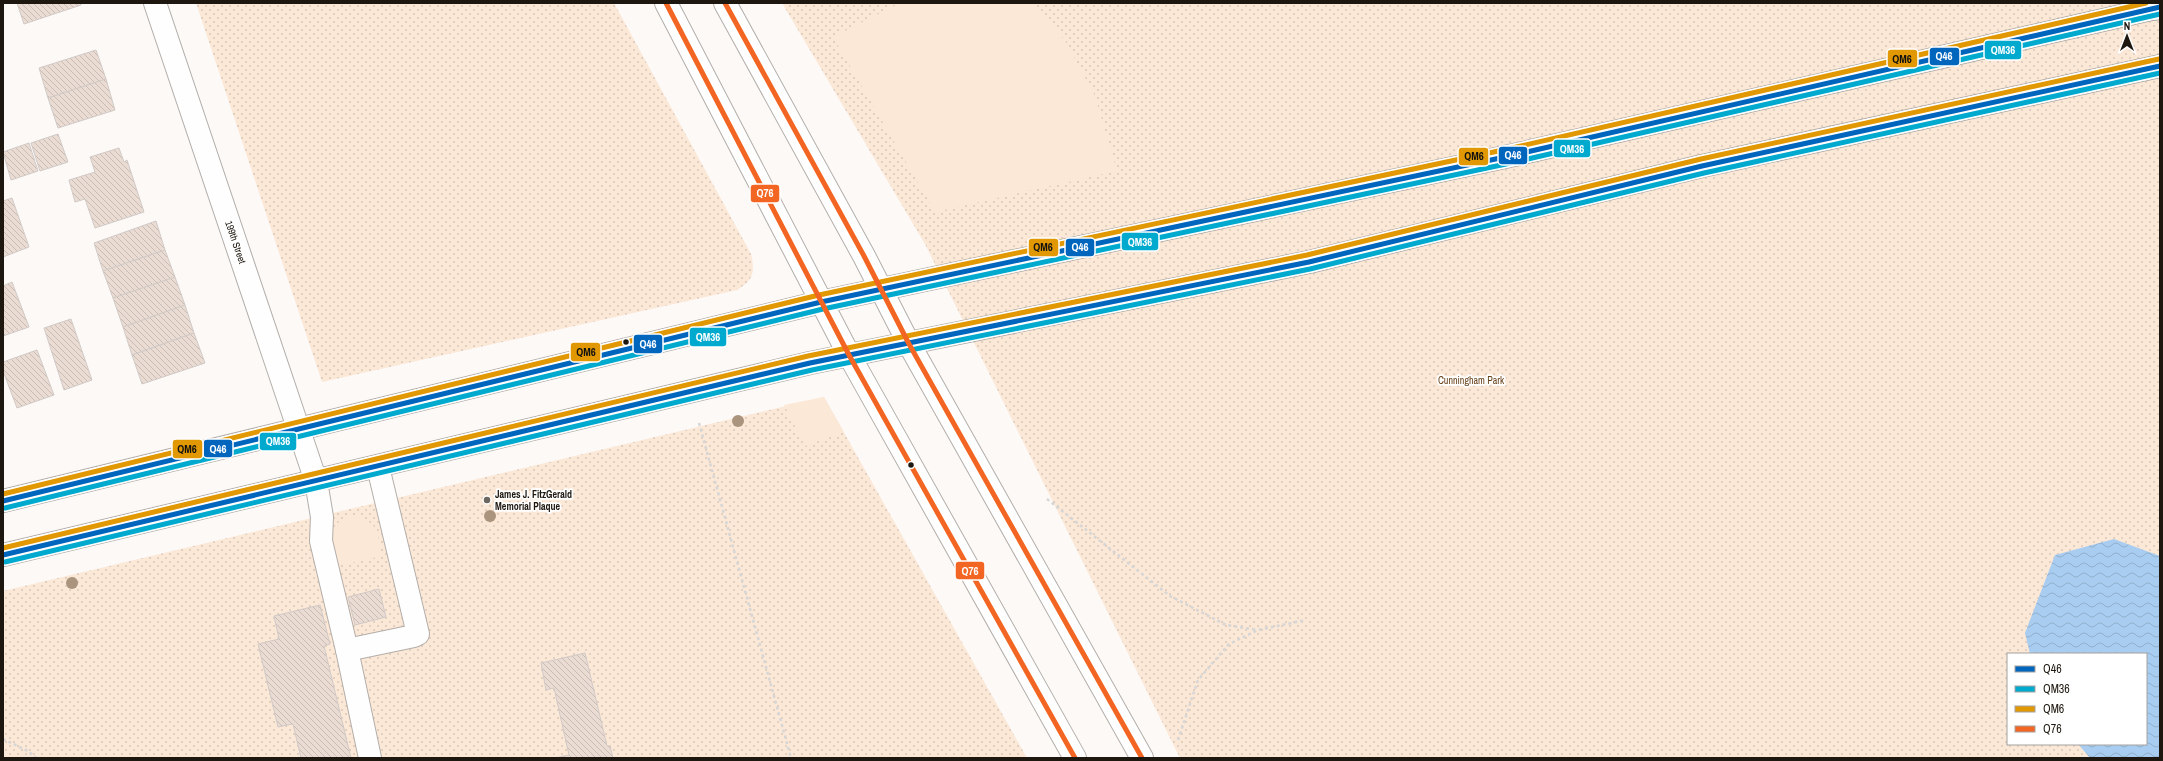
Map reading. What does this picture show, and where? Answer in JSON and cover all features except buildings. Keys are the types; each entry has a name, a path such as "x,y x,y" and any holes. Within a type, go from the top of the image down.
{"main road":[{"name":"199th Street","path":"155,3 316,481 322,517 321,541 347,650 370,758"},
{"path":"666,3 848,355 1075,758"},
{"path":"725,3 864,256 879,289 909,344 1137,749 1152,758"},
{"path":"3,501 821,302 1505,157 2158,7"},
{"path":"3,555 848,355 909,344 1309,262 1702,166 2160,66"},
{"path":"347,650 418,634 378,467"}],"path":[{"path":"700,423 791,758"},
{"path":"1047,499 1170,596 1226,625 1258,630"},
{"path":"1178,740 1198,680 1229,644 1258,630 1306,620"},
{"path":"3,739 28,751 36,758"}],"green space":[{"path":"196,3 614,3 751,254 753,266 752,275 747,283 737,290 322,382"},
{"name":"Cunningham Park","path":"782,3 2160,3 2160,758 1180,758 925,244"},
{"path":"900,3 1033,3 1066,42 1095,96 1117,171 935,212 833,37"},
{"path":"824,397 1027,758 3,758 3,591"},
{"path":"824,397 844,432 805,446 784,405"},
{"path":"354,516 373,525 378,535 382,556 333,567 331,531 341,519"}],"water":[{"path":"2114,539 2160,556 2160,758 2090,758 2079,745 2147,745 2147,653 2030,653 2025,633 2055,555"}],"transit line":[{"name":"Q76","path":"666,3 849,355 1075,758"},
{"name":"Q76","path":"725,3 864,256 909,344 1142,758"},
{"name":"QM6","path":"3,494 819,295 1503,150 2146,3"},
{"name":"Q46","path":"3,501 821,302 1505,157 2160,7"},
{"name":"QM36","path":"5,508 823,309 1506,164 2160,14"},
{"name":"QM6","path":"3,548 808,356 1307,255 1701,159 2159,59"},
{"name":"Q46","path":"3,555 810,363 1309,262 1702,166 2160,66"},
{"name":"QM36","path":"5,562 812,370 1310,269 1704,173 2160,73"}],"place":[{"name":"James J. FitzGerald Memorial Plaque","path":"487,500"}]}
